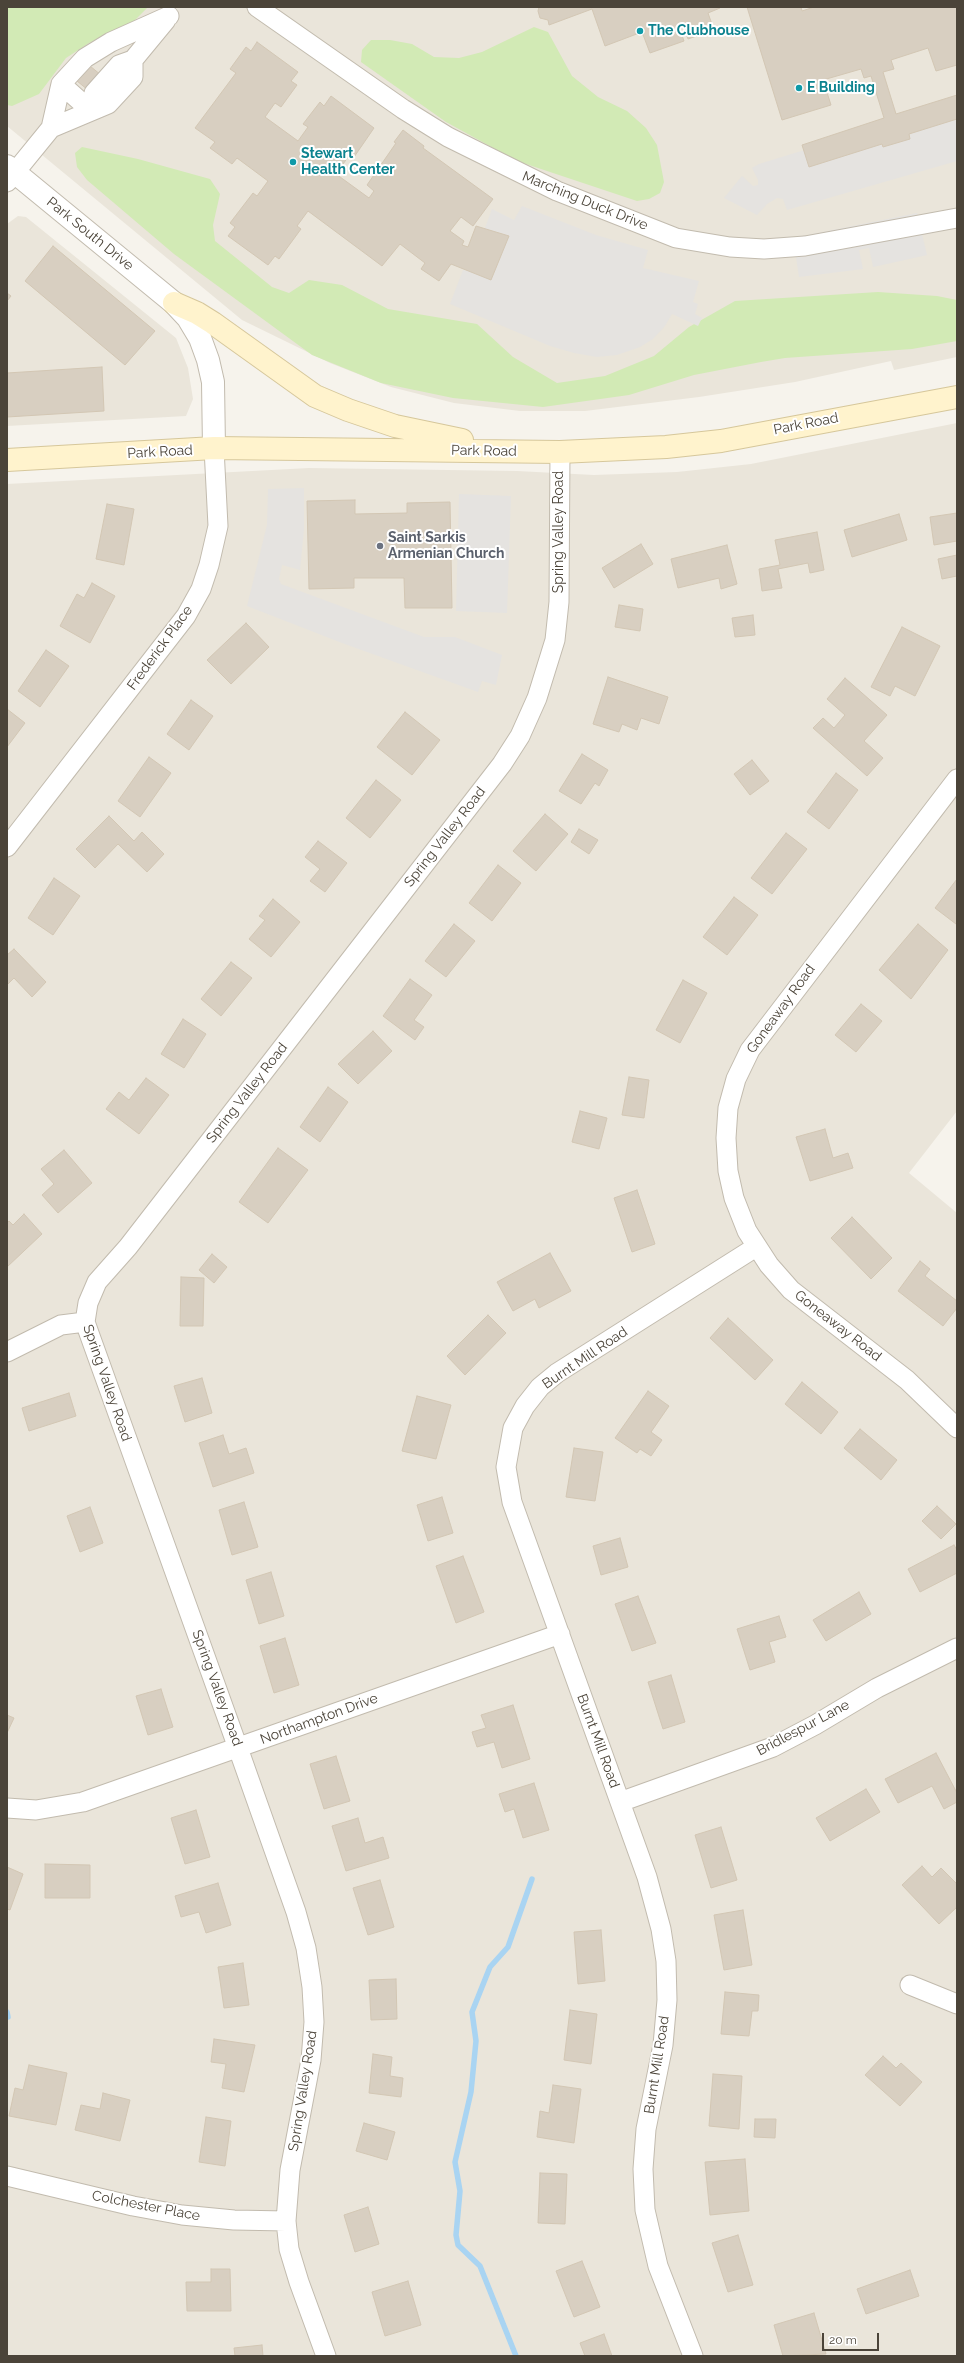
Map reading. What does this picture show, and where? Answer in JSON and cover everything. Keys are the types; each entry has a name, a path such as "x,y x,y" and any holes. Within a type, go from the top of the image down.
{"main road":[{"path":"174,303 197,312 301,387 348,410 420,432 520,452"},
{"name":"Park Road","path":"7,460 214,448 560,452 666,447 720,441 957,397"}],"street":[{"name":"Marching Duck Drive","path":"257,7 403,109 448,137 557,191 676,238 764,249 805,246 957,218"},
{"path":"10,173 51,128 108,104 133,77 133,60 174,11"},
{"path":"51,128 61,84 92,54 111,42 174,11"},
{"path":"61,84 91,111"},
{"name":"Park South Drive","path":"10,173 174,303"},
{"name":"Frederick Place","path":"7,847 186,616 201,589 209,565 218,526 214,448 213,382 208,360 200,338 188,318 174,303"},
{"name":"Spring Valley Road","path":"326,2356 299,2282 289,2249 286,2221 290,2170 310,2060 314,2022 312,1987 306,1948 296,1912 85,1322 88,1303 97,1282 133,1241 487,783 520,736 538,698 555,640 559,602 560,452"},
{"name":"Goneaway Road","path":"957,779 750,1050 736,1079 728,1108 726,1138 728,1171 734,1198 756,1247 769,1265 791,1290 908,1380 957,1428"},
{"name":"Burnt Mill Road","path":"693,2356 658,2266 645,2210 643,2169 646,2129 663,2045 667,2000 666,1961 661,1929 647,1877 512,1502 507,1479 509,1444 516,1423 525,1406 540,1387 556,1374 756,1247"},
{"path":"7,1352 61,1325 85,1322"},
{"name":"Northampton Drive","path":"7,1808 36,1810 83,1802 560,1634"},
{"name":"Bridlespur Lane","path":"620,1802 773,1747 815,1725 877,1688 957,1648"},
{"path":"910,1984 957,2004"},
{"name":"Colchester Place","path":"7,2176 133,2206 182,2215 234,2220 286,2221"}],"shaded area":[{"path":"7,7 957,7 957,357 894,370 891,361 795,382 699,397 585,411 520,411 454,403 391,387 330,363 242,320 7,126"},
{"path":"957,103 957,161 787,210 783,199 777,198 767,204 757,215 724,198 742,176 753,186 758,185 758,180 752,168 759,164"},
{"path":"522,206 596,235 648,250 643,268 699,281 693,302 698,304 695,314 702,318 698,326 672,314 665,326 653,339 640,347 617,355 597,357 574,353 550,346 450,304 463,270 469,271 492,209 514,220"},
{"path":"917,213 927,255 873,267 869,248 859,250 863,269 799,277 793,238"},
{"path":"18,216 26,217 176,338 188,368 193,399 186,416 7,426 7,224"},
{"path":"957,423 957,1111 909,1173 957,1213 957,2356 7,2356 7,484 309,468 517,471 594,475 677,472 751,464"},
{"path":"304,488 304,529 300,570 282,565 279,579 281,584 424,637 455,637 502,655 496,685 482,681 478,692 342,643 247,606 267,525 268,489"},
{"path":"459,494 511,496 507,613 456,611"}],"green space":[{"path":"7,7 148,7 134,21 89,43 66,58 39,94 12,106 7,105"},
{"path":"534,27 548,32 572,76 598,97 627,111 646,128 657,145 664,182 660,193 649,199 637,201 517,161 446,122 361,62 362,50 371,40 390,40 412,44 434,57 459,58 482,52"},
{"path":"82,147 138,159 210,179 220,194 213,225 215,241 272,287 289,293 309,280 342,285 388,309 477,324 513,357 557,383 605,376 654,356 689,327 735,301 878,292 937,296 957,300 957,341 912,349 785,358 694,375 629,395 543,407 453,398 381,383 312,355 174,254 87,180 77,167 75,153"}],"building":[{"name":"The Clubhouse","path":"539,7 720,8 708,13 714,30 688,39 682,23 678,24 684,41 650,53 642,32 605,46 592,9 549,25 548,20 540,18 538,11"},
{"name":"E Building","path":"747,7 801,7 802,11 814,7 957,7 957,65 936,71 928,48 891,60 894,69 883,72 896,114 957,95 957,119 909,134 910,139 883,147 882,144 809,167 802,145 884,118 871,76 864,78 861,69 823,80 831,105 782,120"},
{"name":"Stewart Health Center","path":"257,42 298,72 291,81 297,85 281,107 275,103 265,117 298,141 308,127 303,124 320,102 324,106 331,96 374,128 352,160 348,157 336,174 369,198 374,191 367,185 396,143 394,142 403,130 424,146 423,148 493,199 473,226 461,217 450,231 464,241 462,245 468,247 476,226 509,236 491,280 451,264 439,281 421,269 425,263 400,244 382,266 308,211 297,226 301,229 279,259 275,256 268,265 228,236 235,227 230,223 253,193 257,196 268,181 237,158 232,164 210,148 215,142 195,128 236,73 230,69 246,47 251,51"},
{"path":"90,66 101,75 88,90 77,81"},
{"path":"53,246 155,331 125,365 25,281"},
{"path":"7,293 11,296 7,301"},
{"path":"102,367 104,411 7,417 7,373"},
{"name":"Saint Sarkis Armenian Church","path":"355,500 355,514 407,513 407,503 450,502 452,608 405,608 404,578 354,578 354,588 309,589 307,501"},
{"path":"107,504 134,509 124,565 96,559"},
{"path":"957,513 957,541 934,545 930,517"},
{"path":"899,514 907,540 852,557 844,530"},
{"path":"817,532 824,570 810,573 808,563 778,569 782,588 762,591 759,569 780,565 775,540"},
{"path":"641,544 653,564 614,588 602,568"},
{"path":"727,545 737,584 721,589 719,578 678,588 671,559"},
{"path":"957,555 957,576 942,579 938,559"},
{"path":"92,583 115,596 90,643 60,626 77,594 84,598"},
{"path":"619,605 643,609 640,631 615,627"},
{"path":"753,615 755,635 735,637 732,618"},
{"path":"246,623 269,647 231,684 207,660"},
{"path":"902,627 940,646 915,696 895,686 890,696 871,687"},
{"path":"46,650 69,666 40,707 18,691"},
{"path":"608,677 668,697 659,724 641,718 637,730 622,724 619,732 593,724"},
{"path":"845,678 887,715 864,741 883,758 867,776 813,728 823,718 834,728 845,715 827,699"},
{"path":"191,700 213,716 189,750 167,734"},
{"path":"7,709 25,723 7,747"},
{"path":"405,712 440,740 412,775 377,747"},
{"path":"582,754 608,770 599,786 595,783 581,804 559,791"},
{"path":"149,757 171,773 140,817 118,801"},
{"path":"752,760 769,781 750,795 734,774"},
{"path":"836,773 858,790 829,829 807,812"},
{"path":"376,780 401,800 370,838 346,818"},
{"path":"545,814 568,834 536,871 513,851"},
{"path":"109,816 134,841 142,832 164,854 147,872 118,844 95,868 76,849"},
{"path":"579,829 598,840 589,854 571,842"},
{"path":"786,833 807,849 772,894 751,878"},
{"path":"318,841 347,863 325,892 310,881 320,869 305,857"},
{"path":"498,865 521,883 492,921 469,903"},
{"path":"54,878 80,896 53,935 28,918"},
{"path":"957,879 957,923 956,924 935,908"},
{"path":"734,897 758,915 727,955 703,937"},
{"path":"273,899 300,922 271,957 249,939 265,920 259,916"},
{"path":"454,924 475,941 446,977 425,961"},
{"path":"918,924 948,950 911,999 879,970"},
{"path":"14,949 46,982 32,997 14,978 7,985 7,955"},
{"path":"231,962 252,978 221,1016 201,999"},
{"path":"410,979 432,995 414,1020 424,1027 415,1040 383,1016"},
{"path":"683,980 707,993 680,1043 656,1030"},
{"path":"861,1004 882,1021 856,1052 835,1035"},
{"path":"183,1019 206,1034 184,1068 161,1054"},
{"path":"373,1031 392,1051 358,1084 338,1064"},
{"path":"629,1077 649,1080 644,1118 622,1115"},
{"path":"146,1078 169,1095 139,1134 106,1109 119,1092 129,1100"},
{"path":"328,1087 348,1102 320,1142 300,1127"},
{"path":"580,1111 607,1118 599,1149 572,1142"},
{"path":"825,1129 833,1158 848,1153 853,1168 810,1181 796,1137"},
{"path":"278,1148 308,1170 268,1223 239,1202"},
{"path":"64,1150 92,1183 58,1213 42,1195 54,1184 41,1169"},
{"path":"637,1190 655,1244 632,1252 614,1198"},
{"path":"24,1214 42,1234 7,1267 7,1223 9,1221 13,1225"},
{"path":"852,1217 892,1258 871,1279 831,1238"},
{"path":"550,1253 571,1291 539,1308 535,1299 513,1311 497,1282"},
{"path":"212,1254 227,1267 214,1283 199,1270"},
{"path":"920,1261 930,1269 925,1276 957,1301 957,1308 943,1326 898,1291"},
{"path":"181,1277 204,1278 203,1326 180,1326"},
{"path":"488,1315 506,1333 465,1375 447,1356"},
{"path":"728,1318 773,1360 755,1380 710,1338"},
{"path":"202,1378 212,1413 185,1422 174,1386"},
{"path":"802,1382 838,1412 821,1434 785,1404"},
{"path":"648,1391 669,1406 651,1432 662,1440 651,1456 640,1449 637,1453 615,1438"},
{"path":"69,1393 76,1416 29,1431 22,1408"},
{"path":"417,1396 451,1405 436,1459 402,1451"},
{"path":"860,1429 897,1460 881,1480 844,1448"},
{"path":"223,1435 229,1454 246,1448 254,1473 213,1487 199,1443"},
{"path":"574,1448 603,1452 595,1501 566,1497"},
{"path":"442,1497 453,1533 428,1541 417,1505"},
{"path":"244,1502 258,1547 232,1555 219,1510"},
{"path":"937,1506 956,1524 941,1539 922,1521"},
{"path":"90,1507 103,1543 80,1552 67,1516"},
{"path":"620,1538 628,1567 601,1575 593,1546"},
{"path":"954,1545 957,1550 957,1573 920,1592 908,1569"},
{"path":"463,1556 484,1612 456,1623 436,1566"},
{"path":"271,1572 284,1616 259,1624 246,1580"},
{"path":"859,1592 871,1614 826,1641 813,1620"},
{"path":"638,1596 656,1643 632,1651 615,1604"},
{"path":"779,1616 786,1637 769,1642 775,1662 750,1670 737,1629"},
{"path":"285,1638 299,1685 274,1693 260,1646"},
{"path":"671,1675 685,1722 663,1729 648,1682"},
{"path":"161,1689 173,1727 148,1735 136,1696"},
{"path":"513,1705 530,1759 502,1768 494,1742 477,1747 472,1732 486,1728 481,1715"},
{"path":"7,1715 14,1718 7,1733"},
{"path":"936,1753 957,1793 957,1802 944,1809 932,1786 898,1803 885,1779"},
{"path":"336,1756 350,1801 324,1809 310,1764"},
{"path":"534,1783 549,1830 523,1838 514,1809 505,1812 499,1794"},
{"path":"866,1789 880,1812 830,1841 816,1818"},
{"path":"196,1810 210,1857 185,1864 171,1818"},
{"path":"358,1818 365,1843 383,1837 389,1858 346,1871 332,1826"},
{"path":"721,1827 737,1880 711,1888 695,1835"},
{"path":"45,1864 90,1865 90,1898 45,1898"},
{"path":"922,1866 932,1877 941,1868 957,1884 957,1907 939,1924 902,1885"},
{"path":"7,1867 23,1874 10,1910 7,1909"},
{"path":"380,1880 394,1927 368,1935 353,1888"},
{"path":"218,1883 231,1925 206,1933 199,1912 181,1917 175,1896"},
{"path":"743,1910 752,1965 724,1970 714,1915"},
{"path":"601,1930 605,1981 578,1984 574,1932"},
{"path":"243,1963 249,2005 224,2008 218,1967"},
{"path":"396,1979 397,2019 371,2020 369,1980"},
{"path":"725,1992 759,1995 758,2011 752,2011 749,2036 721,2034"},
{"path":"570,2010 597,2014 591,2064 564,2060"},
{"path":"214,2039 255,2045 244,2092 222,2088 226,2064 211,2062"},
{"path":"373,2054 392,2057 390,2076 403,2078 401,2097 369,2093"},
{"path":"883,2056 896,2068 901,2063 922,2082 900,2106 865,2075"},
{"path":"29,2065 67,2073 56,2125 9,2116 15,2088 23,2090"},
{"path":"713,2074 742,2076 739,2129 709,2126"},
{"path":"553,2085 581,2089 574,2143 537,2137 540,2111 549,2113"},
{"path":"103,2093 130,2100 120,2141 75,2130 81,2105 100,2109"},
{"path":"206,2117 231,2121 225,2166 199,2162"},
{"path":"755,2119 776,2119 775,2138 754,2137"},
{"path":"364,2123 395,2132 387,2160 356,2151"},
{"path":"745,2159 749,2211 710,2215 705,2162"},
{"path":"540,2173 567,2174 565,2224 538,2223"},
{"path":"368,2207 379,2244 355,2252 344,2215"},
{"path":"738,2235 753,2285 728,2292 712,2243"},
{"path":"582,2261 600,2307 574,2317 556,2271"},
{"path":"211,2269 230,2269 231,2311 187,2311 186,2282 211,2282"},
{"path":"910,2270 919,2296 866,2314 857,2289"},
{"path":"408,2281 421,2325 385,2336 372,2292"},
{"path":"814,2313 826,2354 783,2356 774,2325"},
{"path":"604,2334 612,2356 585,2356 580,2343"},
{"path":"262,2345 263,2356 235,2356 234,2348"}],"waterway":[{"path":"516,2356 480,2266 458,2245 456,2235 460,2191 455,2162 471,2092 476,2041 472,2012 490,1967 508,1947 532,1879"},
{"path":"7,2012 8,2017"}],"place":[{"name":"The Clubhouse","path":"640,31"},
{"name":"E Building","path":"799,88"},
{"name":"Stewart Health Center","path":"293,162"},
{"name":"Saint Sarkis Armenian Church","path":"380,546"}]}
